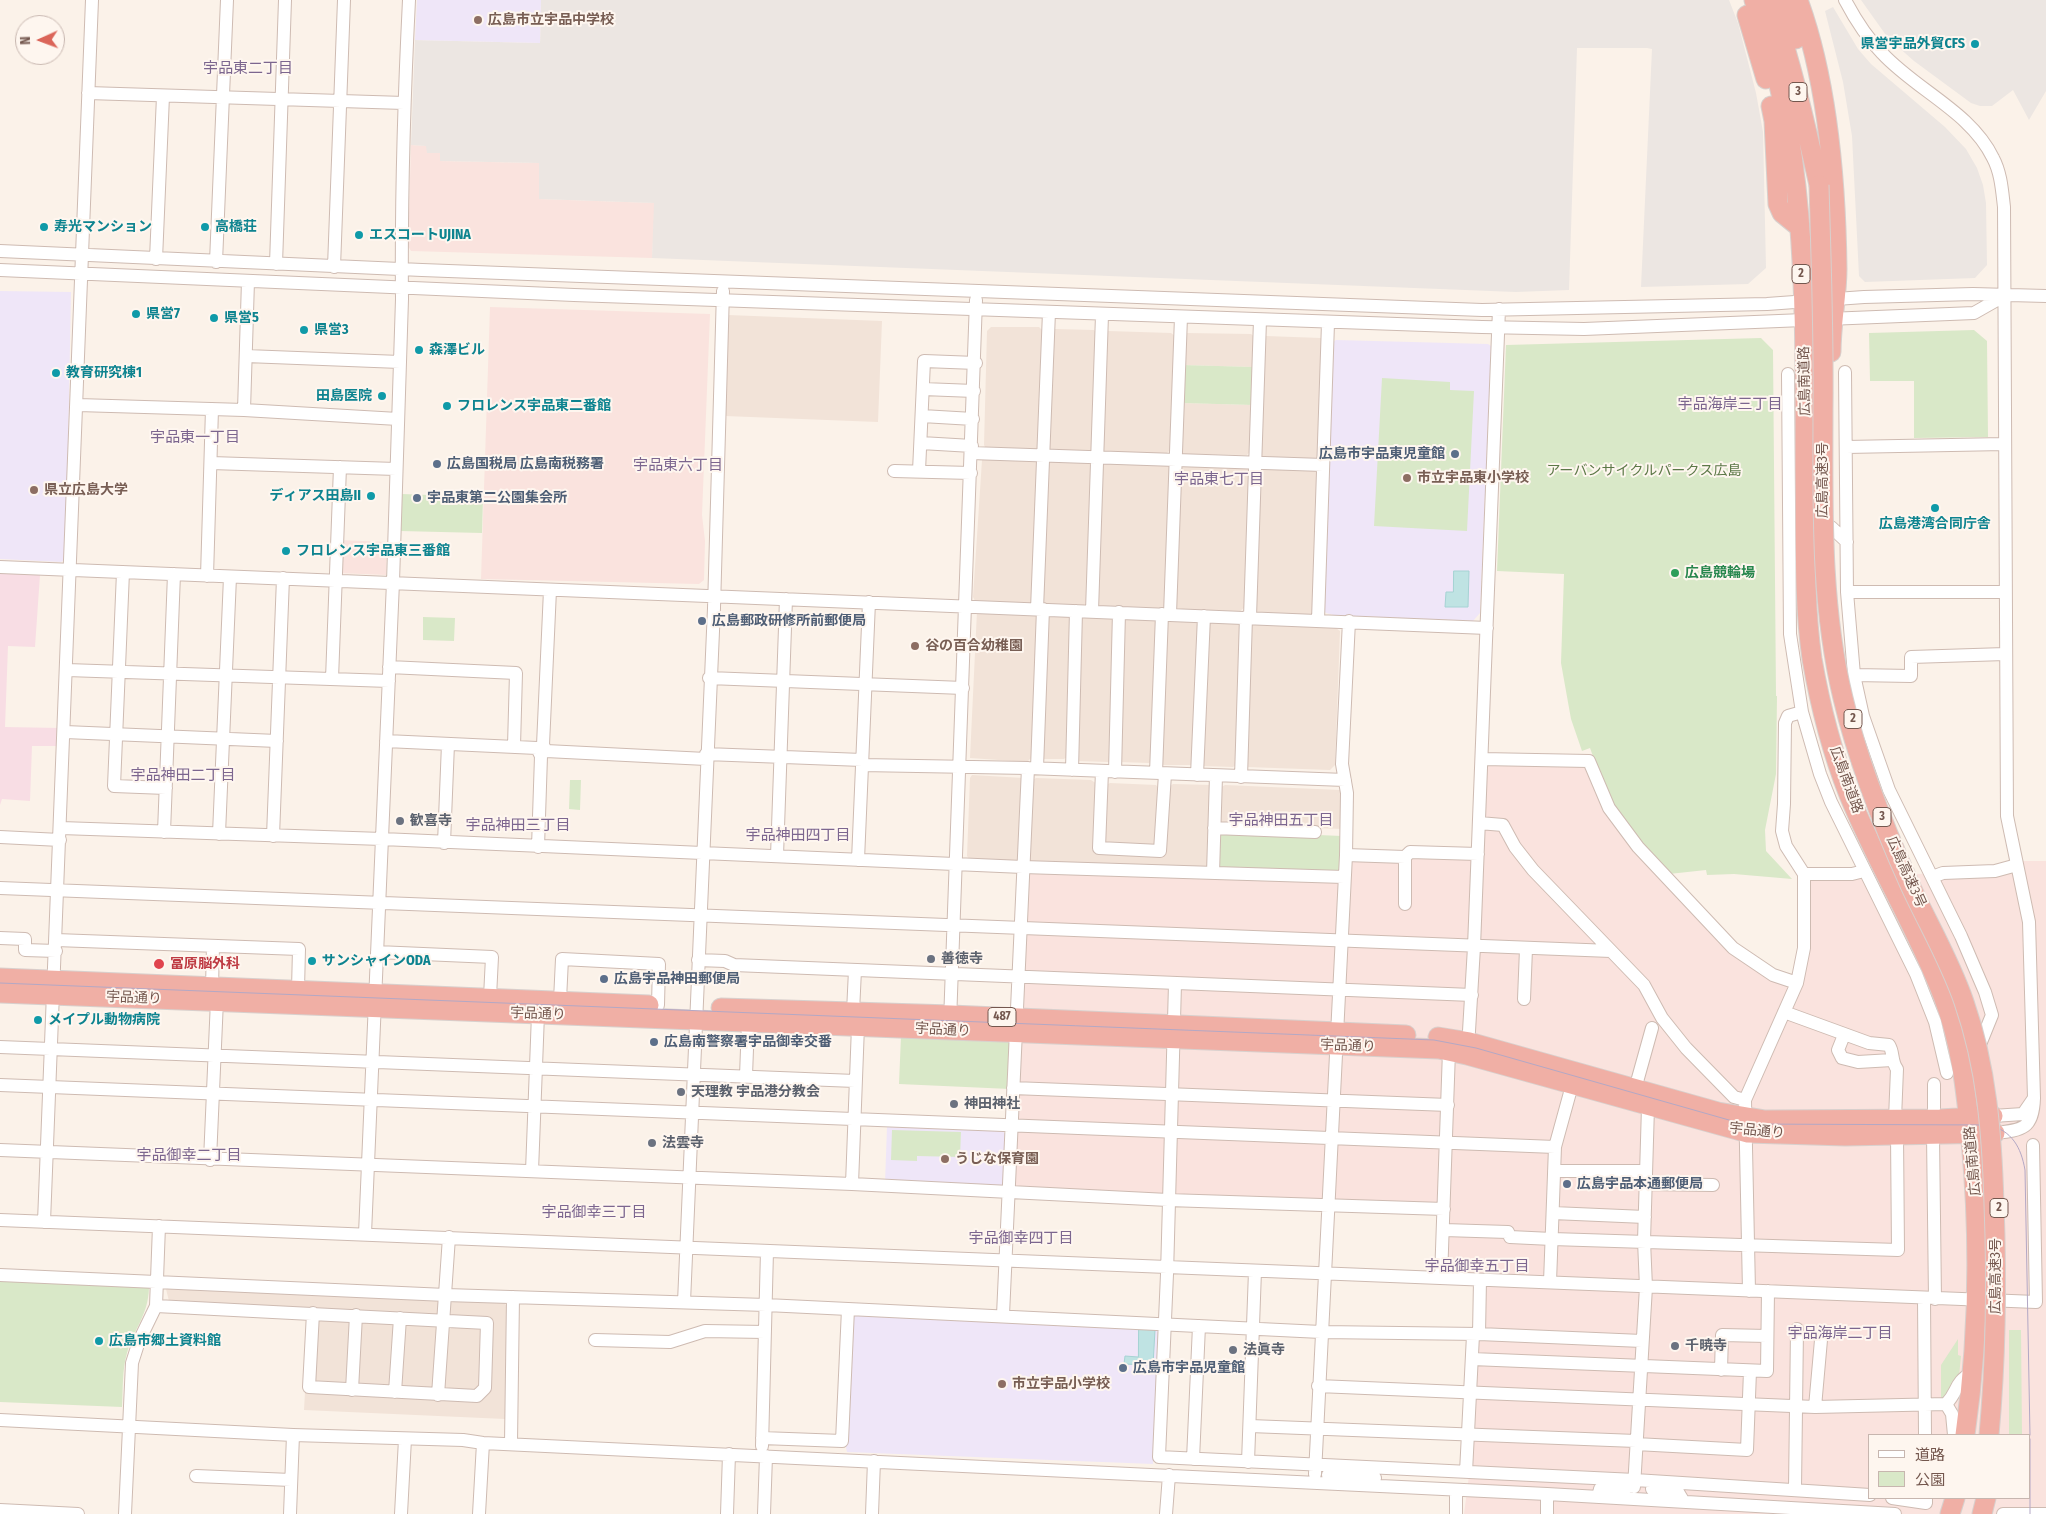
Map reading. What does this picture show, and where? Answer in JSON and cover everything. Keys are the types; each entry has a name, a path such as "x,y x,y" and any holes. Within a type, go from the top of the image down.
{"highway":[{"path":"1742,0 1764,72 1774,121 1778,204 1782,213 1798,226"},
{"name":"広島南道路","path":"1754,0 1770,43 1784,108 1798,226 1804,302 1806,599 1810,643 1823,712 1849,794 1885,872 1915,928 1944,999 1962,1061 1977,1205 1973,1372 1965,1434"},
{"name":"3","path":"1770,0 1789,60 1819,185"},
{"name":"3","path":"1784,0 1808,88 1815,133 1819,185"},
{"name":"広島南道路","path":"1798,0 1816,56 1834,184 1837,271 1833,298 1831,527 1834,592 1843,676 1867,771 1885,798 1914,878 1936,918 1963,986 1981,1042 1994,1124 2003,1299 2002,1379 1996,1434"},
{"path":"1810,0 1821,34 1838,126 1846,208 1835,227"},
{"name":"広島高速3号","path":"1819,185 1824,354 1823,534 1826,593 1832,646 1842,698 1857,750 1875,801 1910,885 1954,977 1976,1039 1984,1078 1993,1157 1996,1258 1995,1367 1990,1434"},
{"name":"宇品通り","path":"0,978 54,987 374,1000 538,1014 697,1013 1338,1039 1462,1049 1574,1079 1648,1107 1746,1117 1896,1127 1994,1124"},
{"name":"宇品通り","path":"0,992 54,987"},
{"name":"宇品通り","path":"214,994 298,989 374,1000 490,997 658,1005 748,1022 856,1019"},
{"name":"宇品通り","path":"1574,1079 1636,1089 1746,1117"},
{"path":"1950,1514 1955,1499"},
{"path":"1976,1514 1980,1499"},
{"path":"1982,1514 1986,1499"}],"street":[{"path":"44,1222 78,405 92,0"},
{"path":"216,262 227,0"},
{"path":"276,264 285,0"},
{"path":"334,267 344,0"},
{"path":"365,1234 393,582 402,288 404,103 409,0"},
{"path":"1845,0 1867,35 1883,54 1964,121 1981,138 1994,158 2000,178 2004,206 2007,816 2017,865 2024,887 2029,922 2034,1098 2023,1114 1994,1124"},
{"path":"88,93 404,103"},
{"path":"156,259 163,96"},
{"path":"0,251 334,267 1365,304 1412,308 1646,308 1804,302 1833,298 1973,294 2046,296"},
{"path":"0,270 402,288 1499,328 1584,329 1724,322 1804,322 1833,318 1974,313 2004,296"},
{"path":"244,410 248,281"},
{"path":"684,1302 697,1013 699,916 724,281"},
{"path":"950,1022 976,363 976,290"},
{"path":"1441,1278 1448,1105 1462,1049 1472,995 1499,309"},
{"path":"1003,1316 1023,867 1032,768 1040,609 1042,456 1049,312"},
{"path":"1092,611 1102,315"},
{"path":"1118,612 1108,771 1099,848 1160,851 1160,773 1180,317"},
{"path":"1240,777 1260,320"},
{"path":"1318,620 1328,323"},
{"path":"246,356 400,362"},
{"path":"919,471 924,361 976,363"},
{"path":"1845,372 1847,592 1854,675 1862,716 1885,798 1932,877 1961,936 1985,992 1992,1015 1981,1042"},
{"path":"1788,374 1790,634 1802,712 1820,774 1864,871 1916,974 1935,1022 1947,1073"},
{"path":"923,389 974,391"},
{"path":"1831,397 1845,409"},
{"path":"1788,417 1805,401"},
{"path":"78,405 244,410 398,419"},
{"path":"207,576 212,409"},
{"path":"922,416 973,419"},
{"path":"921,443 972,450 1042,456 1323,465"},
{"path":"1846,447 2004,444"},
{"path":"211,463 396,469"},
{"path":"332,679 340,467"},
{"path":"894,472 971,473"},
{"path":"1831,527 1846,542"},
{"path":"0,567 1487,628"},
{"path":"123,572 114,786 166,788"},
{"path":"164,832 174,574"},
{"path":"219,834 230,577"},
{"path":"273,836 283,578"},
{"path":"550,590 543,745 546,751 706,757 780,757 960,768 1032,768 1345,780"},
{"path":"1847,592 2005,592"},
{"path":"777,856 786,598"},
{"path":"858,860 869,602"},
{"path":"1072,770 1076,610"},
{"path":"1197,775 1204,616"},
{"path":"1316,1470 1318,1386 1333,1140 1346,855 1347,793 1342,764 1349,621"},
{"path":"1854,675 1911,676 1912,656 2005,654"},
{"path":"389,667 516,673 514,746"},
{"path":"67,670 389,681"},
{"path":"709,678 963,688"},
{"path":"1750,1291 1746,1117 1784,1012 1797,983 1804,948 1804,874 1786,846 1782,831 1785,723 1788,716 1802,712"},
{"path":"64,732 277,741"},
{"path":"386,741 537,748 541,756 538,847"},
{"path":"444,843 448,744"},
{"path":"1482,758 1589,761 1609,808 1638,847 1733,948 1773,975 1797,983"},
{"path":"1212,873 1216,776"},
{"path":"1844,829 1849,794"},
{"path":"1479,823 1503,825 1515,847 1533,870 1644,985 1662,1018 1686,1048 1734,1097 1746,1117"},
{"path":"1214,828 1315,832"},
{"path":"0,837 164,832 702,852 1023,867 1344,877"},
{"path":"1404,904 1405,858 1410,852 1478,854"},
{"path":"1346,855 1405,858"},
{"path":"1932,877 1943,873 1995,872 2017,865"},
{"path":"1804,874 1852,874 1864,871"},
{"path":"0,888 1341,942 1611,951"},
{"path":"0,938 25,939 25,950 56,946 213,946 299,949 298,989"},
{"path":"210,1160 214,1056 213,946"},
{"path":"1524,999 1526,948"},
{"path":"377,952 492,958 490,997"},
{"path":"560,1000 562,959 659,964 658,1005"},
{"path":"698,960 726,961 734,964 855,970 1472,995"},
{"path":"852,1184 856,1019 855,970"},
{"path":"1175,984 1175,1032 1159,1458 1248,1462 1414,1481 1422,1489"},
{"path":"1444,1230 1508,1232 1510,1237 1552,1239 1898,1250 1897,1069 1892,1060 1889,1045 1870,1043 1844,1035 1784,1012"},
{"path":"532,1171 538,1014"},
{"path":"746,1076 748,1022"},
{"path":"1935,1022 1953,1031"},
{"path":"1636,1089 1652,1028"},
{"path":"1844,1035 1838,1050 1842,1058 1858,1062 1892,1060"},
{"path":"0,1047 855,1081"},
{"path":"1550,1282 1555,1147 1574,1079"},
{"path":"1925,1434 1930,1299 1934,1084"},
{"path":"0,1086 370,1099 1333,1140 1555,1147"},
{"path":"1013,1088 1448,1105"},
{"path":"1635,1484 1638,1399 1646,1287 1644,1241 1648,1107"},
{"path":"0,1220 1930,1299 2003,1299 2036,1302 2033,1145"},
{"path":"0,1150 210,1160 852,1184 1168,1200 1444,1209"},
{"path":"1554,1171 1646,1171"},
{"path":"1646,1184 1712,1185"},
{"path":"1553,1213 1645,1217"},
{"path":"125,1514 133,1357 156,1306 159,1226"},
{"path":"438,1395 449,1237"},
{"path":"764,1514 763,1448 767,1252"},
{"path":"1248,1462 1255,1271"},
{"path":"0,1276 446,1295 766,1305 1321,1332 1642,1341"},
{"path":"1466,1472 1472,1359 1476,1335 1480,1280"},
{"path":"1472,1359 1767,1371 1768,1291"},
{"path":"511,1443 513,1297"},
{"path":"156,1306 313,1313 356,1315 487,1323 485,1388 477,1396 310,1388 313,1313"},
{"path":"0,1420 129,1425 293,1435 463,1440 483,1443 729,1454 763,1448 842,1441 848,1309"},
{"path":"352,1390 356,1315"},
{"path":"395,1392 400,1318"},
{"path":"1193,1459 1199,1326"},
{"path":"1795,1489 1797,1329"},
{"path":"595,1340 670,1342 705,1331 765,1332"},
{"path":"1721,1370 1722,1335 1767,1336"},
{"path":"1815,1407 1821,1340"},
{"path":"1250,1426 1636,1442 1747,1450 1750,1371"},
{"path":"1318,1386 1815,1407 1946,1404 1952,1398 1960,1379 1973,1372"},
{"path":"1946,1404 1952,1414 1954,1434"},
{"path":"290,1514 293,1435"},
{"path":"401,1514 405,1439"},
{"path":"624,1449 634,1442 763,1448 808,1458 1547,1494 1684,1502 1751,1510 1895,1514"},
{"path":"479,1514 483,1443"},
{"path":"727,1514 729,1454"},
{"path":"872,1514 874,1461"},
{"path":"1196,1477 1214,1470 1466,1472 1635,1484 1795,1489 1868,1495"},
{"path":"196,1476 291,1480"},
{"path":"1166,1514 1169,1476"},
{"path":"1598,1497 1600,1489 1635,1484 1678,1492 1684,1502"},
{"path":"1456,1490 1456,1514"},
{"path":"1547,1494 1547,1514"},
{"path":"1900,1499 1926,1502 1926,1499"},
{"path":"0,1510 78,1514"},
{"path":"2003,1514 2046,1514"}],"shaded area":[{"name":"広島市立宇品中学校","path":"417,0 541,0 540,43 415,40"},
{"path":"541,0 1729,0 1738,23 1756,93 1763,132 1766,268 1748,284 1641,287 1652,49 1647,48 1577,48 1569,290 1516,292 652,258 654,203 539,199 539,163 440,161 440,153 427,153 426,146 411,145 415,40 540,43"},
{"path":"1861,0 2046,0 2046,91 2029,120 2013,90 1992,106 1980,106 1971,103 1914,61 1888,38"},
{"path":"1833,7 1858,49 1871,64 1945,127 1966,149 1977,168 1983,185 1986,203 1987,265 1975,278 1865,282 1859,276 1852,136 1843,82 1825,11"},
{"path":"411,145 427,146 440,153 440,161 539,163 539,199 655,203 652,258 411,251 408,246"},
{"name":"県立広島大学","path":"0,291 71,292 66,559 61,562 0,559"},
{"path":"490,307 710,314 702,515 705,541 704,580 699,584 481,579"},
{"path":"728,315 882,321 878,422 725,416"},
{"path":"991,327 1039,327 1043,331 1039,445 1035,451 987,450 984,445 987,331"},
{"path":"1055,329 1094,330 1097,334 1094,447 1089,452 1052,451 1047,446 1050,333"},
{"path":"1108,331 1171,333 1175,336 1171,449 1166,454 1105,452 1100,448 1105,334"},
{"path":"1186,333 1251,334 1255,337 1254,367 1182,365"},
{"path":"1266,336 1321,338 1325,343 1321,455 1317,459 1262,457 1259,454 1263,340"},
{"name":"市立宇品東小学校","path":"1336,340 1488,344 1491,346 1480,613 1473,621 1334,615 1326,613 1323,609 1333,342"},
{"path":"1181,403 1253,405 1251,450 1247,455 1183,454 1179,450"},
{"path":"987,455 1037,461 1033,601 1030,603 975,601 973,597 982,460"},
{"path":"1050,458 1093,463 1088,602 1083,606 1043,605 1047,461"},
{"path":"1106,461 1167,462 1170,466 1165,605 1160,610 1098,607 1095,604 1101,466"},
{"path":"1182,465 1247,467 1250,471 1245,607 1239,612 1177,610 1172,607 1177,469"},
{"path":"1263,469 1316,471 1319,476 1315,611 1311,615 1256,614 1253,610 1259,473"},
{"path":"339,540 387,542 386,575 338,573"},
{"path":"0,573 40,575 35,647 8,646 5,727 60,728 59,746 32,746 30,801 2,799 0,805"},
{"path":"977,611 1037,616 1031,758 1027,762 970,758"},
{"path":"1050,615 1071,615 1068,756 1064,759 1043,759 1047,617"},
{"path":"1083,616 1113,617 1109,762 1075,761 1080,618"},
{"path":"1124,617 1158,621 1152,760 1149,763 1119,762"},
{"path":"1199,620 1191,765 1162,765 1166,621"},
{"path":"1210,620 1238,621 1241,625 1236,765 1233,767 1203,766"},
{"path":"1254,624 1336,628 1340,631 1335,765 1330,770 1247,767 1249,628"},
{"path":"1481,758 1590,761 1609,807 1737,948 1797,983 1804,876 2019,872 2018,861 2046,861 2046,1514 1464,1514 1470,1468 1481,1279 1441,1277 1442,1208 1013,1188 1026,869 1344,876 1347,856 1477,855"},
{"path":"972,775 1024,778 1018,862 970,860 967,856 970,778"},
{"path":"1036,778 1091,780 1097,784 1095,853 1164,856 1169,787 1173,784 1211,785 1210,867 1029,862 1032,780"},
{"path":"1110,783 1156,785 1160,790 1158,842 1152,847 1105,846 1105,786"},
{"path":"1225,785 1340,790 1344,798 1343,829 1222,825 1218,822 1220,788"},
{"name":"うじな保育園","path":"887,1127 1002,1130 1006,1135 1004,1183 1001,1188 885,1183"},
{"path":"166,1289 436,1295 441,1303 441,1310 436,1316 169,1301"},
{"path":"457,1299 502,1301 507,1306 505,1419 304,1410 305,1392 479,1400 490,1318 454,1317 451,1314 451,1303"},
{"name":"市立宇品小学校","path":"850,1313 1160,1325 1153,1464 847,1452 845,1443"},
{"path":"321,1316 346,1317 352,1323 348,1381 343,1387 317,1386 312,1379 315,1321"},
{"path":"366,1319 390,1320 395,1326 393,1382 386,1388 362,1387 356,1382 359,1324"},
{"path":"409,1322 436,1324 441,1330 436,1386 430,1391 405,1390 400,1383 403,1328"},
{"path":"455,1325 478,1326 483,1331 481,1388 475,1393 447,1392 442,1385 449,1330"}],"green space":[{"path":"1974,330 1987,341 1988,437 1914,438 1914,381 1870,381 1869,333"},
{"name":"アーバンサイクルパークス広島","path":"1761,338 1773,350 1777,696 1776,774 1765,830 1766,851 1792,879 1734,874 1707,875 1706,870 1669,874 1631,833 1608,797 1590,748 1582,751 1571,719 1561,663 1564,574 1497,571 1506,345"},
{"path":"1182,365 1254,367 1253,405 1181,403"},
{"path":"1382,378 1450,382 1450,390 1474,391 1467,531 1374,526"},
{"path":"402,494 483,497 482,533 400,531"},
{"path":"423,617 455,618 454,641 423,640"},
{"path":"570,780 581,780 580,810 569,809"},
{"path":"1224,831 1342,836 1341,870 1336,874 1220,870 1217,866 1218,838"},
{"path":"901,1036 1007,1040 1011,1043 1010,1089 899,1084"},
{"path":"892,1130 961,1132 960,1157 917,1156 917,1161 891,1160"},
{"path":"0,1278 145,1284 149,1288 146,1306 125,1359 122,1407 0,1402"},
{"path":"2009,1330 2021,1330 2022,1434 2009,1434"},
{"path":"1958,1339 1958,1355 1961,1356 1959,1376 1941,1401 1941,1365"}],"water":[{"path":"1454,571 1469,571 1468,607 1445,607 1446,592 1453,592"},
{"path":"1139,1329 1155,1330 1153,1365 1124,1364 1125,1356 1138,1357"}],"tram line":[{"path":"0,983 1434,1040 1476,1048 1743,1124 1989,1125 2004,1131 2014,1141 2021,1154 2025,1170 2030,1434"},
{"path":"2030,1499 2030,1514"}],"place":[{"name":"広島市立宇品中学校","path":"478,20"},
{"name":"県営宇品外貿CFS","path":"1975,44"},
{"name":"寿光マンション","path":"44,227"},
{"name":"高橋荘","path":"205,227"},
{"name":"エスコートUJINA","path":"359,235"},
{"name":"県営7","path":"136,314"},
{"name":"県営5","path":"214,318"},
{"name":"県営3","path":"304,330"},
{"name":"森澤ビル","path":"419,350"},
{"name":"教育研究棟1","path":"56,373"},
{"name":"田島医院","path":"382,396"},
{"name":"フロレンス宇品東二番館","path":"447,406"},
{"name":"広島市宇品東児童館","path":"1455,454"},
{"name":"広島国税局 広島南税務署","path":"437,464"},
{"name":"市立宇品東小学校","path":"1407,478"},
{"name":"県立広島大学","path":"34,490"},
{"name":"ディアス田島II","path":"371,496"},
{"name":"宇品東第二公園集会所","path":"417,498"},
{"name":"広島港湾合同庁舎","path":"1935,508"},
{"name":"フロレンス宇品東三番館","path":"286,551"},
{"name":"広島競輪場","path":"1675,573"},
{"name":"広島郵政研修所前郵便局","path":"702,621"},
{"name":"谷の百合幼稚園","path":"915,646"},
{"name":"歓喜寺","path":"400,821"},
{"name":"善徳寺","path":"931,959"},
{"name":"サンシャインODA","path":"312,961"},
{"name":"冨原脳外科","path":"159,964"},
{"name":"広島宇品神田郵便局","path":"604,979"},
{"name":"メイプル動物病院","path":"38,1020"},
{"name":"広島南警察署宇品御幸交番","path":"654,1042"},
{"name":"天理教 宇品港分教会","path":"681,1092"},
{"name":"神田神社","path":"954,1104"},
{"name":"法雲寺","path":"652,1143"},
{"name":"うじな保育園","path":"945,1159"},
{"name":"広島宇品本通郵便局","path":"1567,1184"},
{"name":"広島市郷土資料館","path":"99,1341"},
{"name":"千暁寺","path":"1675,1346"},
{"name":"法眞寺","path":"1233,1350"},
{"name":"広島市宇品児童館","path":"1123,1368"},
{"name":"市立宇品小学校","path":"1002,1384"}],"district":[{"name":"宇品東二丁目","path":"248,69"},
{"name":"宇品海岸三丁目","path":"1730,405"},
{"name":"宇品東一丁目","path":"195,438"},
{"name":"宇品東六丁目","path":"678,466"},
{"name":"宇品東七丁目","path":"1219,480"},
{"name":"宇品神田二丁目","path":"183,776"},
{"name":"宇品神田五丁目","path":"1281,821"},
{"name":"宇品神田三丁目","path":"518,826"},
{"name":"宇品神田四丁目","path":"798,836"},
{"name":"宇品御幸二丁目","path":"189,1156"},
{"name":"宇品御幸三丁目","path":"594,1213"},
{"name":"宇品御幸四丁目","path":"1021,1239"},
{"name":"宇品御幸五丁目","path":"1477,1267"},
{"name":"宇品海岸二丁目","path":"1840,1334"}]}
